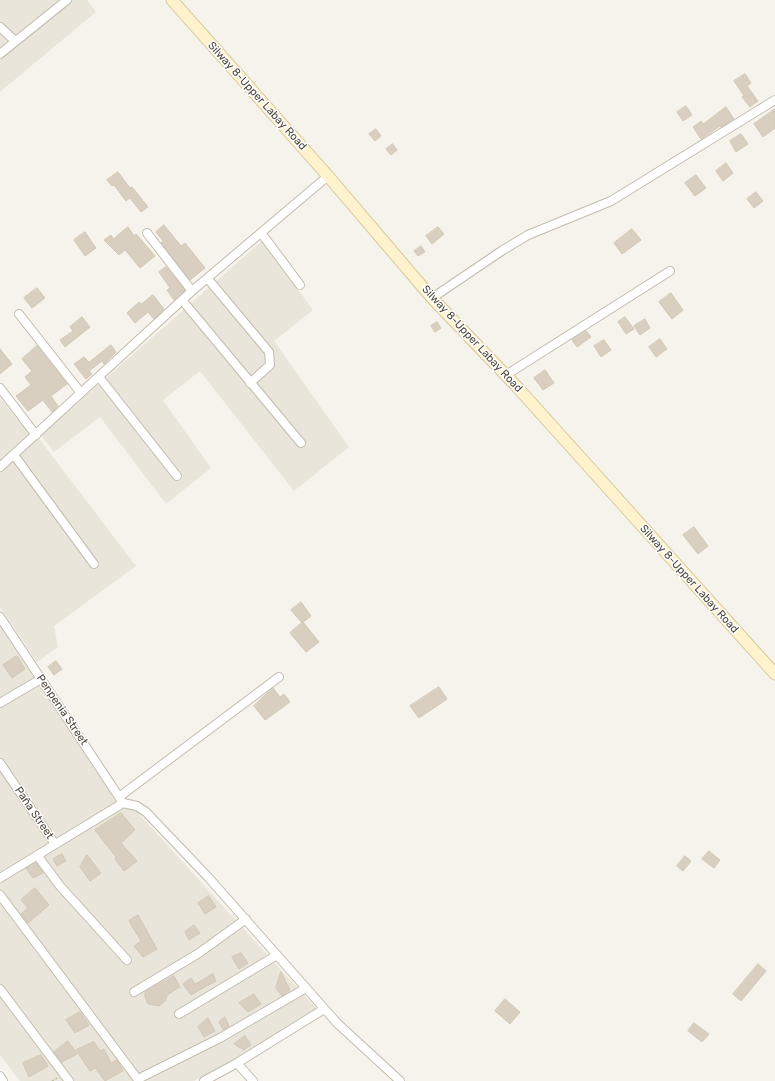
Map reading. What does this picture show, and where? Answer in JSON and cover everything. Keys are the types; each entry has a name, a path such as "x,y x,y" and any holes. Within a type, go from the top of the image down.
{"main road":[{"name":"Silway 8-Upper Labay Road","path":"172,0 328,176 432,298 506,375 775,674"}],"street":[{"path":"0,54 64,1"},
{"path":"0,27 15,41"},
{"path":"432,298 522,238 544,227 599,208 775,100"},
{"path":"0,467 192,291 262,234 328,176"},
{"path":"147,233 192,291"},
{"path":"262,234 300,285"},
{"path":"506,375 670,271"},
{"path":"208,279 269,352 270,365 250,383"},
{"path":"182,300 301,443"},
{"path":"19,314 81,393"},
{"path":"99,377 177,476"},
{"path":"0,388 36,435"},
{"path":"14,455 94,564"},
{"name":"Penpenia Street","path":"0,617 121,800"},
{"path":"0,878 55,844 121,800 278,677"},
{"path":"0,703 41,679"},
{"name":"Paña Street","path":"0,763 55,844"},
{"path":"121,800 137,806 146,812 246,919 324,1009 400,1081"},
{"path":"37,855 60,886 127,960"},
{"path":"0,895 138,1080 220,1038 306,988"},
{"path":"134,992 199,953 246,919"},
{"path":"179,1014 278,955"},
{"path":"0,989 69,1081"},
{"path":"204,1081 238,1063 324,1009"},
{"path":"238,1063 253,1081"},
{"path":"0,1076 4,1081"}],"shaded area":[{"path":"0,0 87,0 96,12 0,92"},
{"path":"262,241 313,310 274,341 349,447 294,491 200,371 163,400 211,468 166,504 100,417 54,452 41,435"},
{"path":"0,398 22,425 40,440 136,566 54,626 58,647 37,662 0,607"},
{"path":"0,610 130,804 322,1015 194,1081 20,1081 0,1055"}],"building":[{"path":"745,74 751,83 747,86 758,101 750,107 742,97 744,96 734,81"},
{"path":"686,106 692,115 683,121 677,112"},
{"path":"726,107 734,119 721,127 720,126 701,139 693,127 701,121 703,124"},
{"path":"775,109 775,128 763,137 754,124"},
{"path":"376,129 381,136 375,141 369,134"},
{"path":"741,134 748,144 736,152 730,141"},
{"path":"393,144 397,150 391,155 386,149"},
{"path":"726,163 733,173 723,181 716,171"},
{"path":"118,172 130,188 132,187 148,207 141,212 130,198 126,201 114,185 112,186 107,180"},
{"path":"696,175 706,188 695,196 685,183"},
{"path":"756,192 763,201 754,208 747,199"},
{"path":"164,225 181,246 185,243 205,268 190,280 161,243 163,241 156,232"},
{"path":"128,227 134,236 136,234 155,256 140,268 125,250 119,255 104,240 111,235 113,239"},
{"path":"438,227 444,234 432,244 426,236"},
{"path":"632,229 641,240 622,254 614,243"},
{"path":"85,232 96,248 85,256 74,240"},
{"path":"421,246 425,252 418,256 414,251"},
{"path":"166,267 185,290 174,300 167,290 170,288 159,272"},
{"path":"37,288 45,298 32,308 24,298"},
{"path":"671,293 683,310 672,319 659,302"},
{"path":"153,295 164,309 154,319 148,312 135,323 127,313 139,302 141,304"},
{"path":"82,317 90,327 65,347 60,340 73,331 70,327"},
{"path":"625,317 634,329 626,334 618,322"},
{"path":"645,319 650,328 640,335 634,326"},
{"path":"437,322 441,328 435,332 431,326"},
{"path":"586,331 591,337 577,347 572,340"},
{"path":"660,339 667,349 656,357 649,347"},
{"path":"604,340 611,350 601,357 594,346"},
{"path":"111,345 116,352 104,364 102,361 89,371 92,374 86,379 74,364 84,357 89,362"},
{"path":"37,346 67,384 51,396 58,406 52,412 43,400 28,411 16,396 31,385 25,377 32,371 22,359"},
{"path":"0,349 12,364 0,374"},
{"path":"545,370 554,383 543,390 534,378"},
{"path":"694,527 708,546 698,554 683,535"},
{"path":"301,602 311,616 302,623 291,610"},
{"path":"303,622 319,642 306,652 290,633"},
{"path":"17,656 25,669 12,678 3,665"},
{"path":"56,661 62,669 54,675 48,667"},
{"path":"439,687 447,699 419,718 410,706"},
{"path":"273,688 280,697 284,694 290,702 265,720 254,706"},
{"path":"121,813 135,830 121,843 137,861 124,871 115,859 116,857 95,830"},
{"path":"709,851 720,860 714,868 702,859"},
{"path":"62,854 66,861 57,866 53,859"},
{"path":"87,855 101,873 90,881 80,867"},
{"path":"685,856 691,861 683,871 677,866"},
{"path":"36,863 43,873 33,878 26,868"},
{"path":"35,888 49,905 28,923 21,914 28,908 21,900"},
{"path":"209,896 216,907 205,914 198,903"},
{"path":"138,915 157,949 143,957 134,946 141,941 129,921"},
{"path":"194,925 200,933 189,940 185,932"},
{"path":"241,953 248,963 239,969 232,957"},
{"path":"758,964 766,971 741,1001 733,994"},
{"path":"281,972 290,990 282,996 276,988"},
{"path":"213,974 216,981 191,995 183,984 191,978 195,984"},
{"path":"174,976 180,987 167,995 165,1001 159,1006 148,1004 145,997 145,992"},
{"path":"254,994 261,1004 248,1012 239,1003"},
{"path":"505,999 520,1012 510,1024 495,1011"},
{"path":"80,1012 89,1025 75,1033 66,1020"},
{"path":"225,1017 229,1026 223,1030 219,1022"},
{"path":"208,1018 215,1031 204,1037 198,1027"},
{"path":"694,1023 709,1034 702,1042 688,1031"},
{"path":"245,1036 251,1045 244,1050 234,1044"},
{"path":"68,1041 77,1054 62,1062 54,1052"},
{"path":"94,1042 100,1051 104,1049 111,1063 117,1060 123,1071 105,1081 95,1068 90,1071 76,1050"},
{"path":"41,1055 48,1066 29,1077 23,1063"}]}
